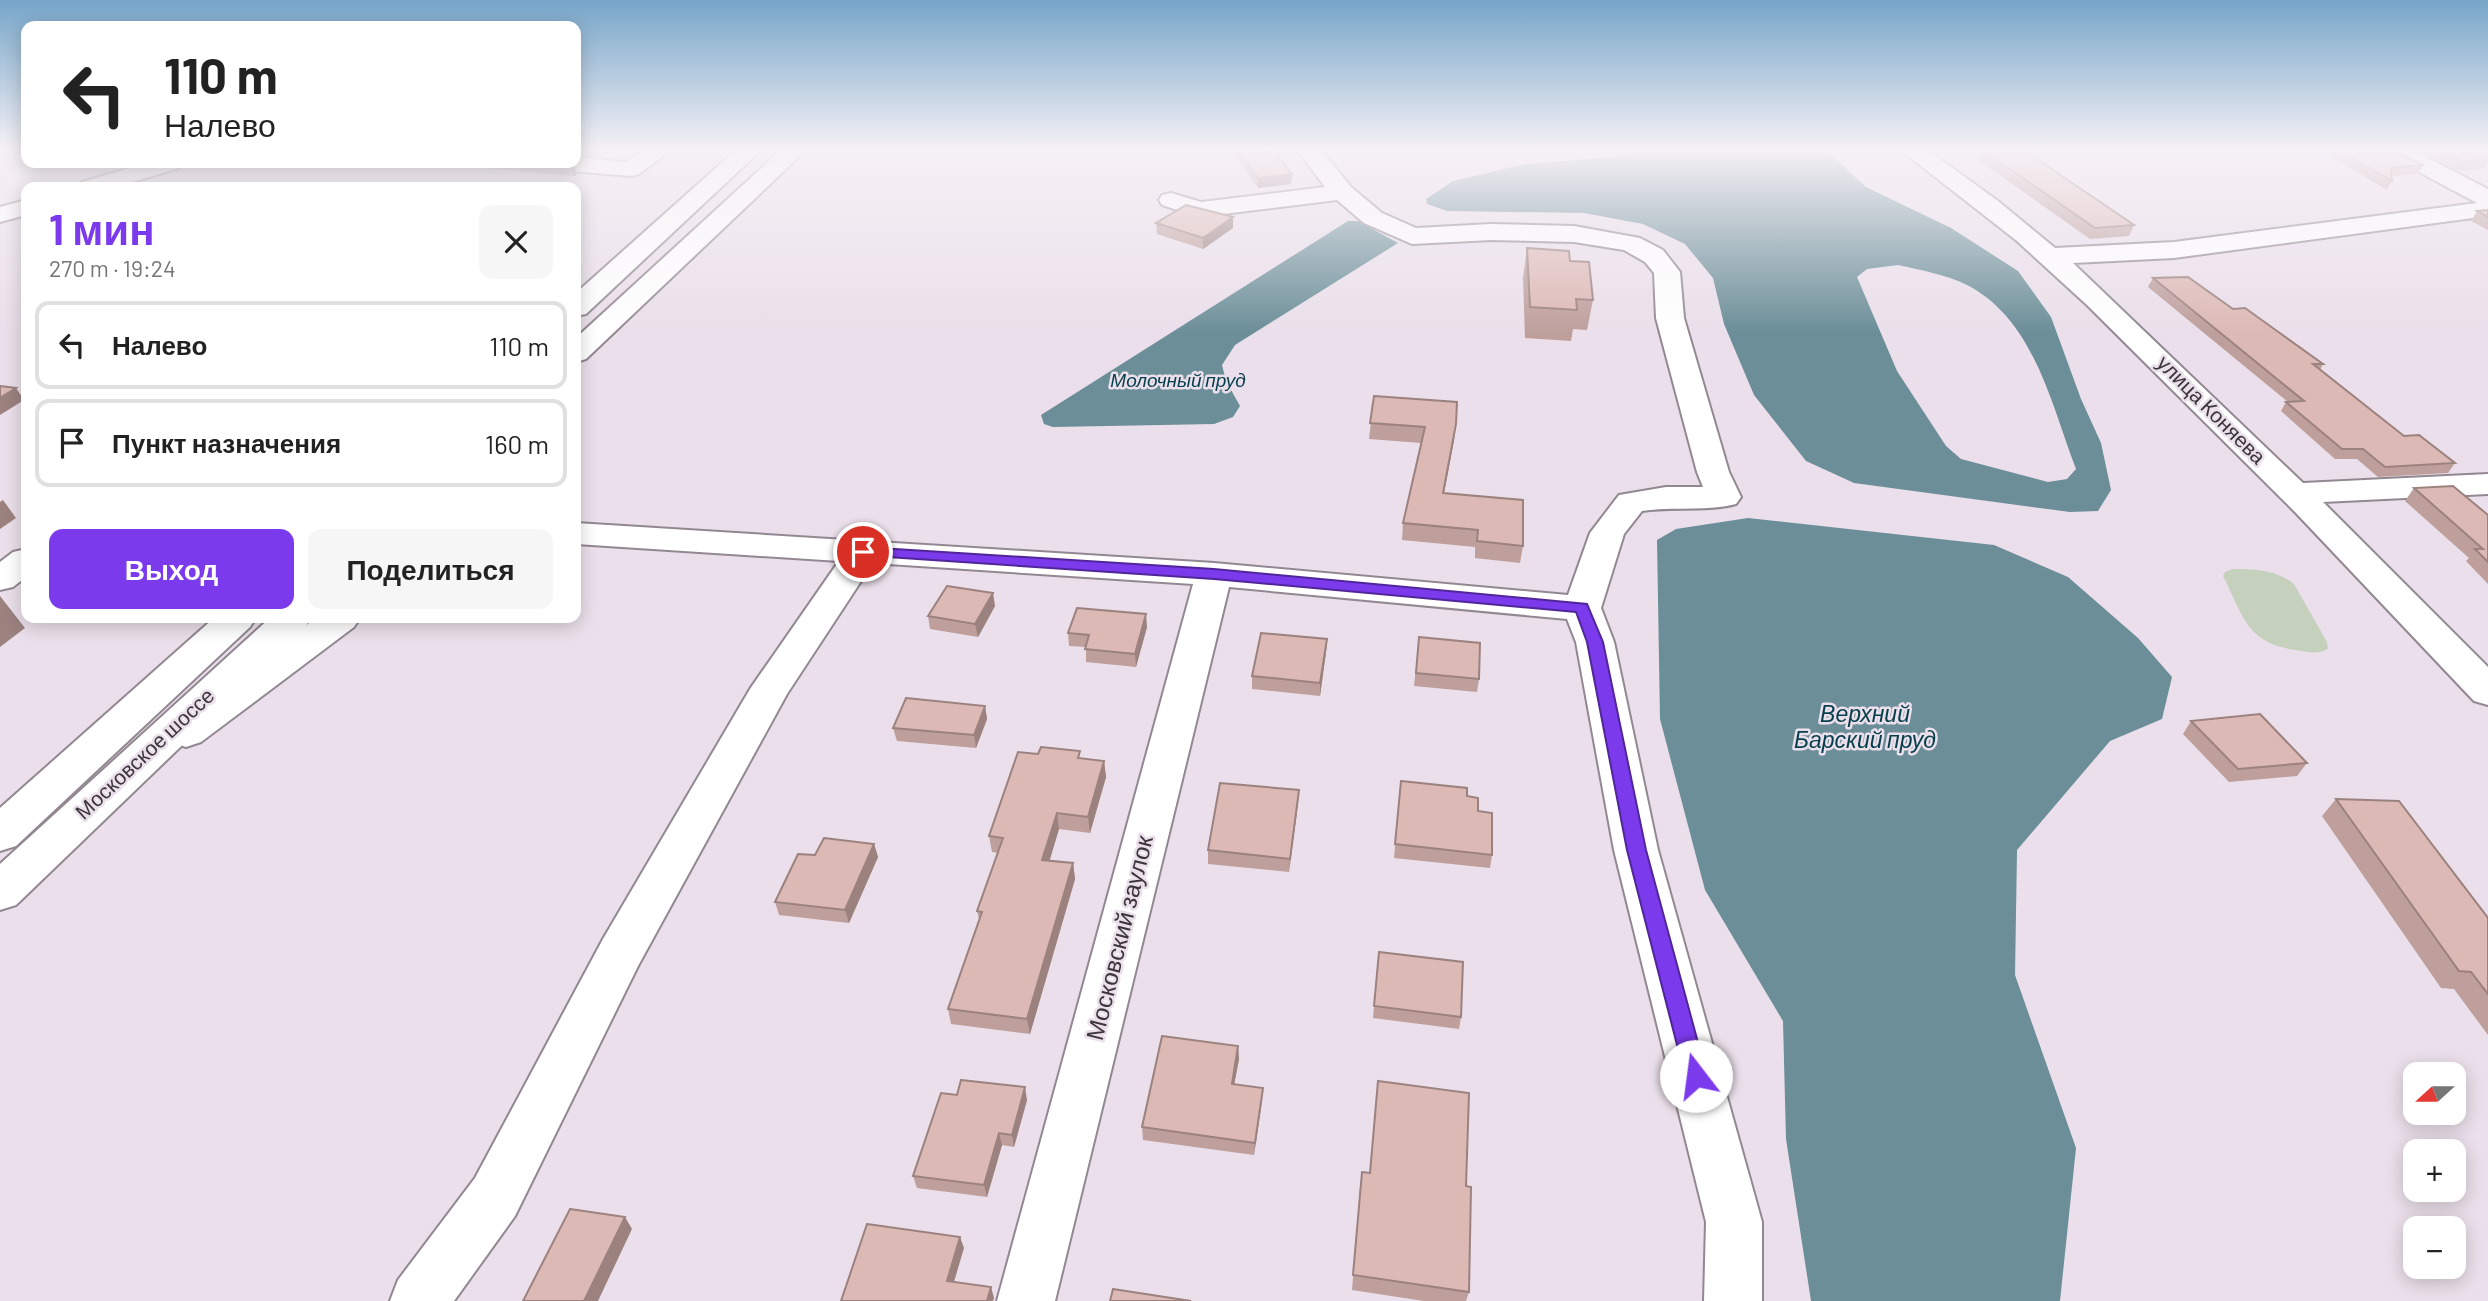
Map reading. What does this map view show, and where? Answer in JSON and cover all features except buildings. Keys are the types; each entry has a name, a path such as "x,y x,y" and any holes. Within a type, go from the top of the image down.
{"main road":[{"path":"581,303 681,212"},
{"path":"581,348 728,212"},
{"path":"1366,212 1409,241"},
{"name":"улица Коняева","path":"1996,212 2125,325 2296,493 2488,691"},
{"path":"2046,256 2174,250 2403,212"},
{"path":"1373,218 1412,236 1491,232 1574,234 1631,243 1654,256 1667,272 1670,318 1713,472 1724,497 1609,494"},
{"path":"2296,493 2488,484"},
{"path":"1666,497 1631,502 1607,533 1582,608 1595,642 1636,850 1734,1222 1733,1301"},
{"path":"581,533 1214,574 1582,608"},
{"path":"419,1301 495,1198 620,953 770,689 863,552"},
{"path":"0,579 21,564"},
{"name":"Московский заулок","path":"1026,1301 1214,574"},
{"name":"Московское шоссе","path":"0,834 232,623"},
{"name":"Московское шоссе","path":"0,892 287,623"},
{"path":"108,789 334,623"}],"green space":[{"path":"2233,569 2273,573 2294,584 2327,642 2328,649 2316,652 2296,650 2266,641 2256,634 2242,616 2223,576 2225,572"}],"water":[{"path":"1496,212 1917,212 1951,228 2018,271 2051,317 2081,399 2101,443 2111,490 2098,511 2070,512 1854,483 1806,461 1754,395 1724,324 1713,278 1685,244 1643,224 1584,213","holes":["1898,265 1965,284 1989,299 2008,318 2024,340 2048,391 2076,469 2067,479 2048,482 1961,459 1946,446 1897,371 1857,277 1867,269"]},
{"name":"Молочный пруд","path":"1348,221 1358,221 1398,243 1235,345 1222,365 1226,381 1240,406 1233,417 1214,424 1053,427 1044,424 1041,415"},
{"name":"Верхний Барский пруд","path":"1748,518 1994,545 2068,577 2138,638 2172,677 2162,719 2110,741 2017,850 2015,975 2076,1148 2060,1301 1811,1301 1786,1139 1783,1021 1705,890 1660,719 1657,540 1676,529"}],"route":[{"path":"863,552 1214,574 1582,608 1595,642 1636,850 1696,1076"}]}
